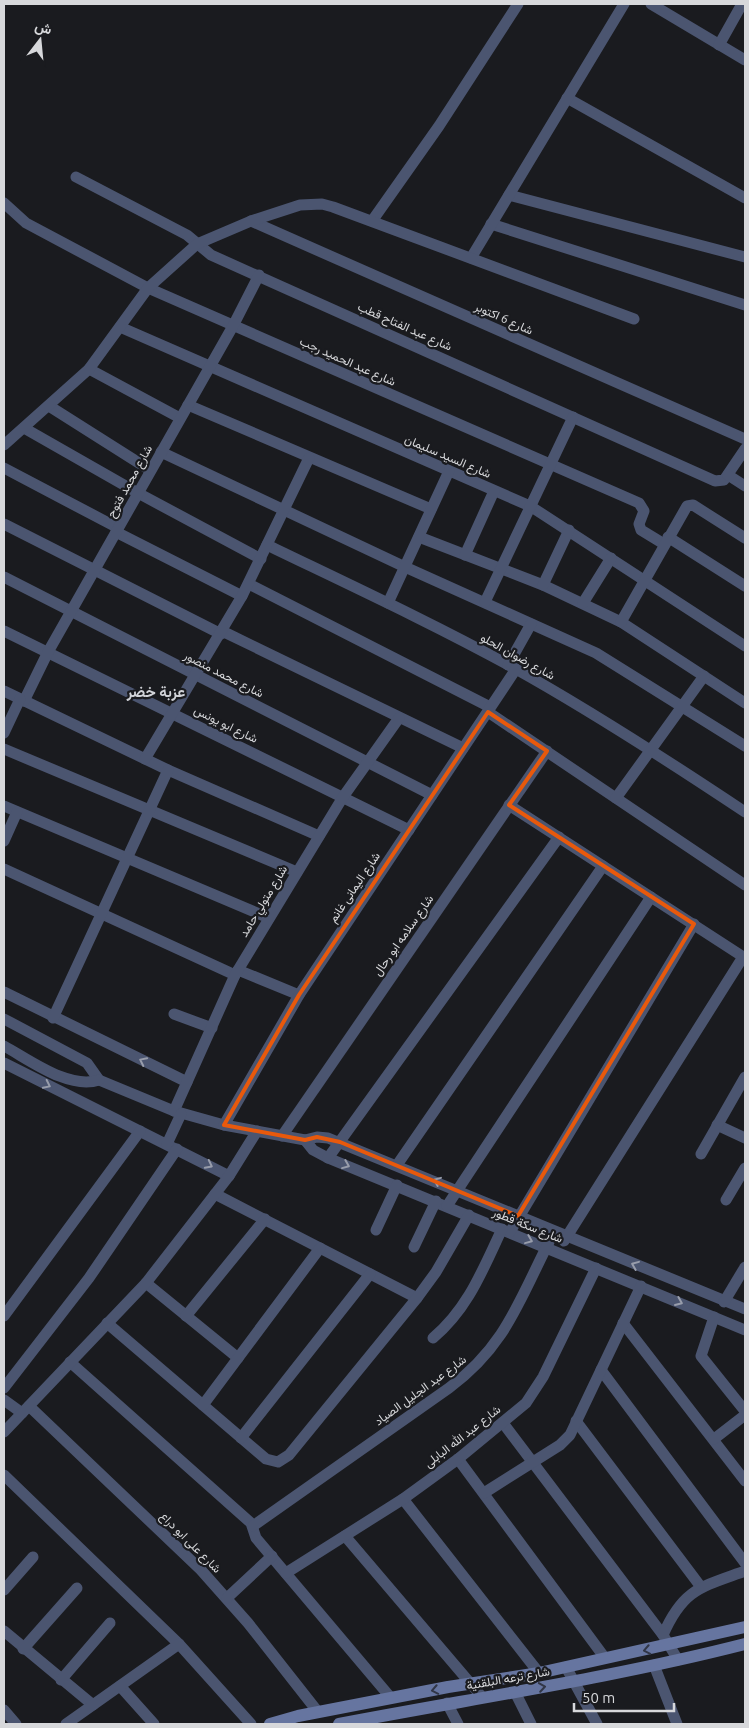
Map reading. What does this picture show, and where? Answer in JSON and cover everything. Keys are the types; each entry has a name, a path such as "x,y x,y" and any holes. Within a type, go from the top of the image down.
{"street":[{"path":"372,221 438,126 518,4"},
{"path":"471,258 624,4"},
{"path":"650,4 745,60"},
{"path":"719,45 742,4"},
{"path":"567,98 745,198"},
{"name":"شارع عبد الفتاح قطب","path":"76,177 187,235 211,255 715,481 720,482 728,475"},
{"path":"509,195 745,256"},
{"name":"شارع عبد الحميد رجب","path":"4,203 26,223 148,288 639,503 643,508 640,524 641,530 666,541 745,586"},
{"path":"4,445 89,369 148,288 197,244 252,221 311,204 333,207 634,319"},
{"name":"شارع 6 اكتوبر","path":"252,221 745,439"},
{"path":"492,224 745,305"},
{"name":"شارع محمد فتوح","path":"4,734 160,452 233,326 259,275"},
{"name":"شارع السيد سليمان","path":"120,327 530,506 745,646"},
{"path":"89,369 180,418"},
{"path":"188,405 431,509"},
{"path":"49,406 150,470"},
{"path":"485,602 573,417"},
{"path":"24,428 138,493 261,559"},
{"path":"745,451 728,475 745,486"},
{"path":"160,452 405,567 596,653 745,746"},
{"path":"145,759 249,584 309,458"},
{"path":"4,468 242,596"},
{"path":"388,603 449,472"},
{"path":"465,555 494,491"},
{"path":"621,622 685,508 690,505 696,506 745,538"},
{"path":"4,524 221,633 463,748"},
{"path":"543,585 569,530"},
{"path":"419,536 543,585 621,622 745,703"},
{"name":"شارع رضوان الحلو","path":"268,545 388,603 512,667 651,750 745,812"},
{"path":"582,603 610,558"},
{"name":"شارع محمد منصور","path":"4,578 432,795"},
{"path":"249,584 489,709 547,751 745,885"},
{"name":"شارع اليمانى غانم","path":"224,1126 299,995 489,709 512,667 531,624"},
{"name":"شارع ابو يونس","path":"4,631 409,830"},
{"path":"616,798 704,676"},
{"path":"4,691 168,770 319,836"},
{"name":"شارع متولي حامد","path":"4,1388 89,1278 172,1147 177,1112 187,1082 236,972 343,797 399,718"},
{"path":"4,748 297,872"},
{"name":"شارع سلامه ابو رحال","path":"282,1136 547,751"},
{"path":"53,1018 168,770"},
{"path":"509,805 744,957 566,1236 559,1252"},
{"path":"4,806 269,918"},
{"path":"4,842 17,812"},
{"path":"328,1158 559,837"},
{"path":"397,1165 603,866"},
{"path":"4,869 236,972 299,995"},
{"path":"447,1206 652,896"},
{"path":"433,1338 449,1325 462,1310 506,1230 518,1216 694,924"},
{"path":"4,992 53,1018 187,1082"},
{"path":"174,1014 212,1028"},
{"name":"شارع سكة قطور","path":"4,1019 87,1063 99,1080 177,1112 224,1126 305,1140 317,1137 340,1142 457,1189 724,1302 745,1309"},
{"name":"شارع سكة قطور","path":"4,1046 66,1079 88,1083 99,1080"},
{"path":"4,1063 229,1176"},
{"path":"701,1154 745,1077"},
{"path":"717,1125 745,1138"},
{"path":"4,1316 140,1131"},
{"path":"4,1432 146,1283 229,1176 257,1131"},
{"name":"شارع سكة قطور","path":"305,1140 313,1150 328,1158 745,1330"},
{"path":"726,1200 745,1168"},
{"path":"376,1230 397,1185"},
{"path":"215,1194 417,1298"},
{"path":"414,1247 436,1201"},
{"path":"107,1323 266,1459 278,1462 289,1455 417,1298 436,1272 469,1215"},
{"path":"186,1316 264,1219"},
{"name":"شارع عبد الجليل الصياد","path":"253,1526 457,1382 479,1364 503,1334 554,1231"},
{"path":"203,1405 320,1248"},
{"path":"724,1302 745,1267"},
{"name":"شارع عبد الله البابلى","path":"286,1573 403,1499 503,1423 526,1403 544,1377 596,1268"},
{"path":"241,1438 370,1274"},
{"path":"146,1283 238,1358"},
{"path":"484,1493 565,1440 576,1422 641,1286"},
{"path":"714,1317 701,1356 744,1416 714,1439"},
{"path":"623,1324 745,1481"},
{"path":"70,1362 253,1526 256,1538 391,1698"},
{"path":"601,1370 745,1562"},
{"name":"شارع على ابو دراع","path":"4,1400 25,1409 174,1543 226,1598 318,1712"},
{"path":"576,1422 701,1587"},
{"path":"503,1423 666,1640 678,1660"},
{"path":"458,1458 605,1658"},
{"path":"4,1475 179,1644 251,1724"},
{"path":"403,1499 539,1673"},
{"path":"345,1536 482,1697"},
{"path":"226,1598 272,1556"},
{"path":"4,1590 33,1557"},
{"path":"666,1640 678,1606 701,1587 745,1571"},
{"path":"23,1649 77,1588"},
{"path":"61,1680 110,1623"},
{"name":"شارع ترعه البلقنية","path":"270,1724 318,1712 391,1698 539,1673 605,1658 666,1640 716,1634 745,1627"},
{"path":"4,1631 23,1649 93,1705"},
{"path":"716,1634 722,1650"},
{"path":"66,1724 179,1644"},
{"name":"شارع ترعه البلقنية","path":"340,1724 389,1720 447,1703 574,1682 745,1644"},
{"path":"654,1665 677,1724"},
{"path":"566,1667 596,1724"},
{"path":"120,1686 154,1724"},
{"path":"515,1692 531,1724"},
{"path":"447,1703 458,1724"},
{"path":"4,1710 16,1724"}],"highlighted area":[{"path":"488,712 547,751 509,805 694,924 518,1216 340,1142 317,1137 305,1140 224,1125 299,995"}],"district":[{"name":"عزبة خضر","path":"156,691"}]}
